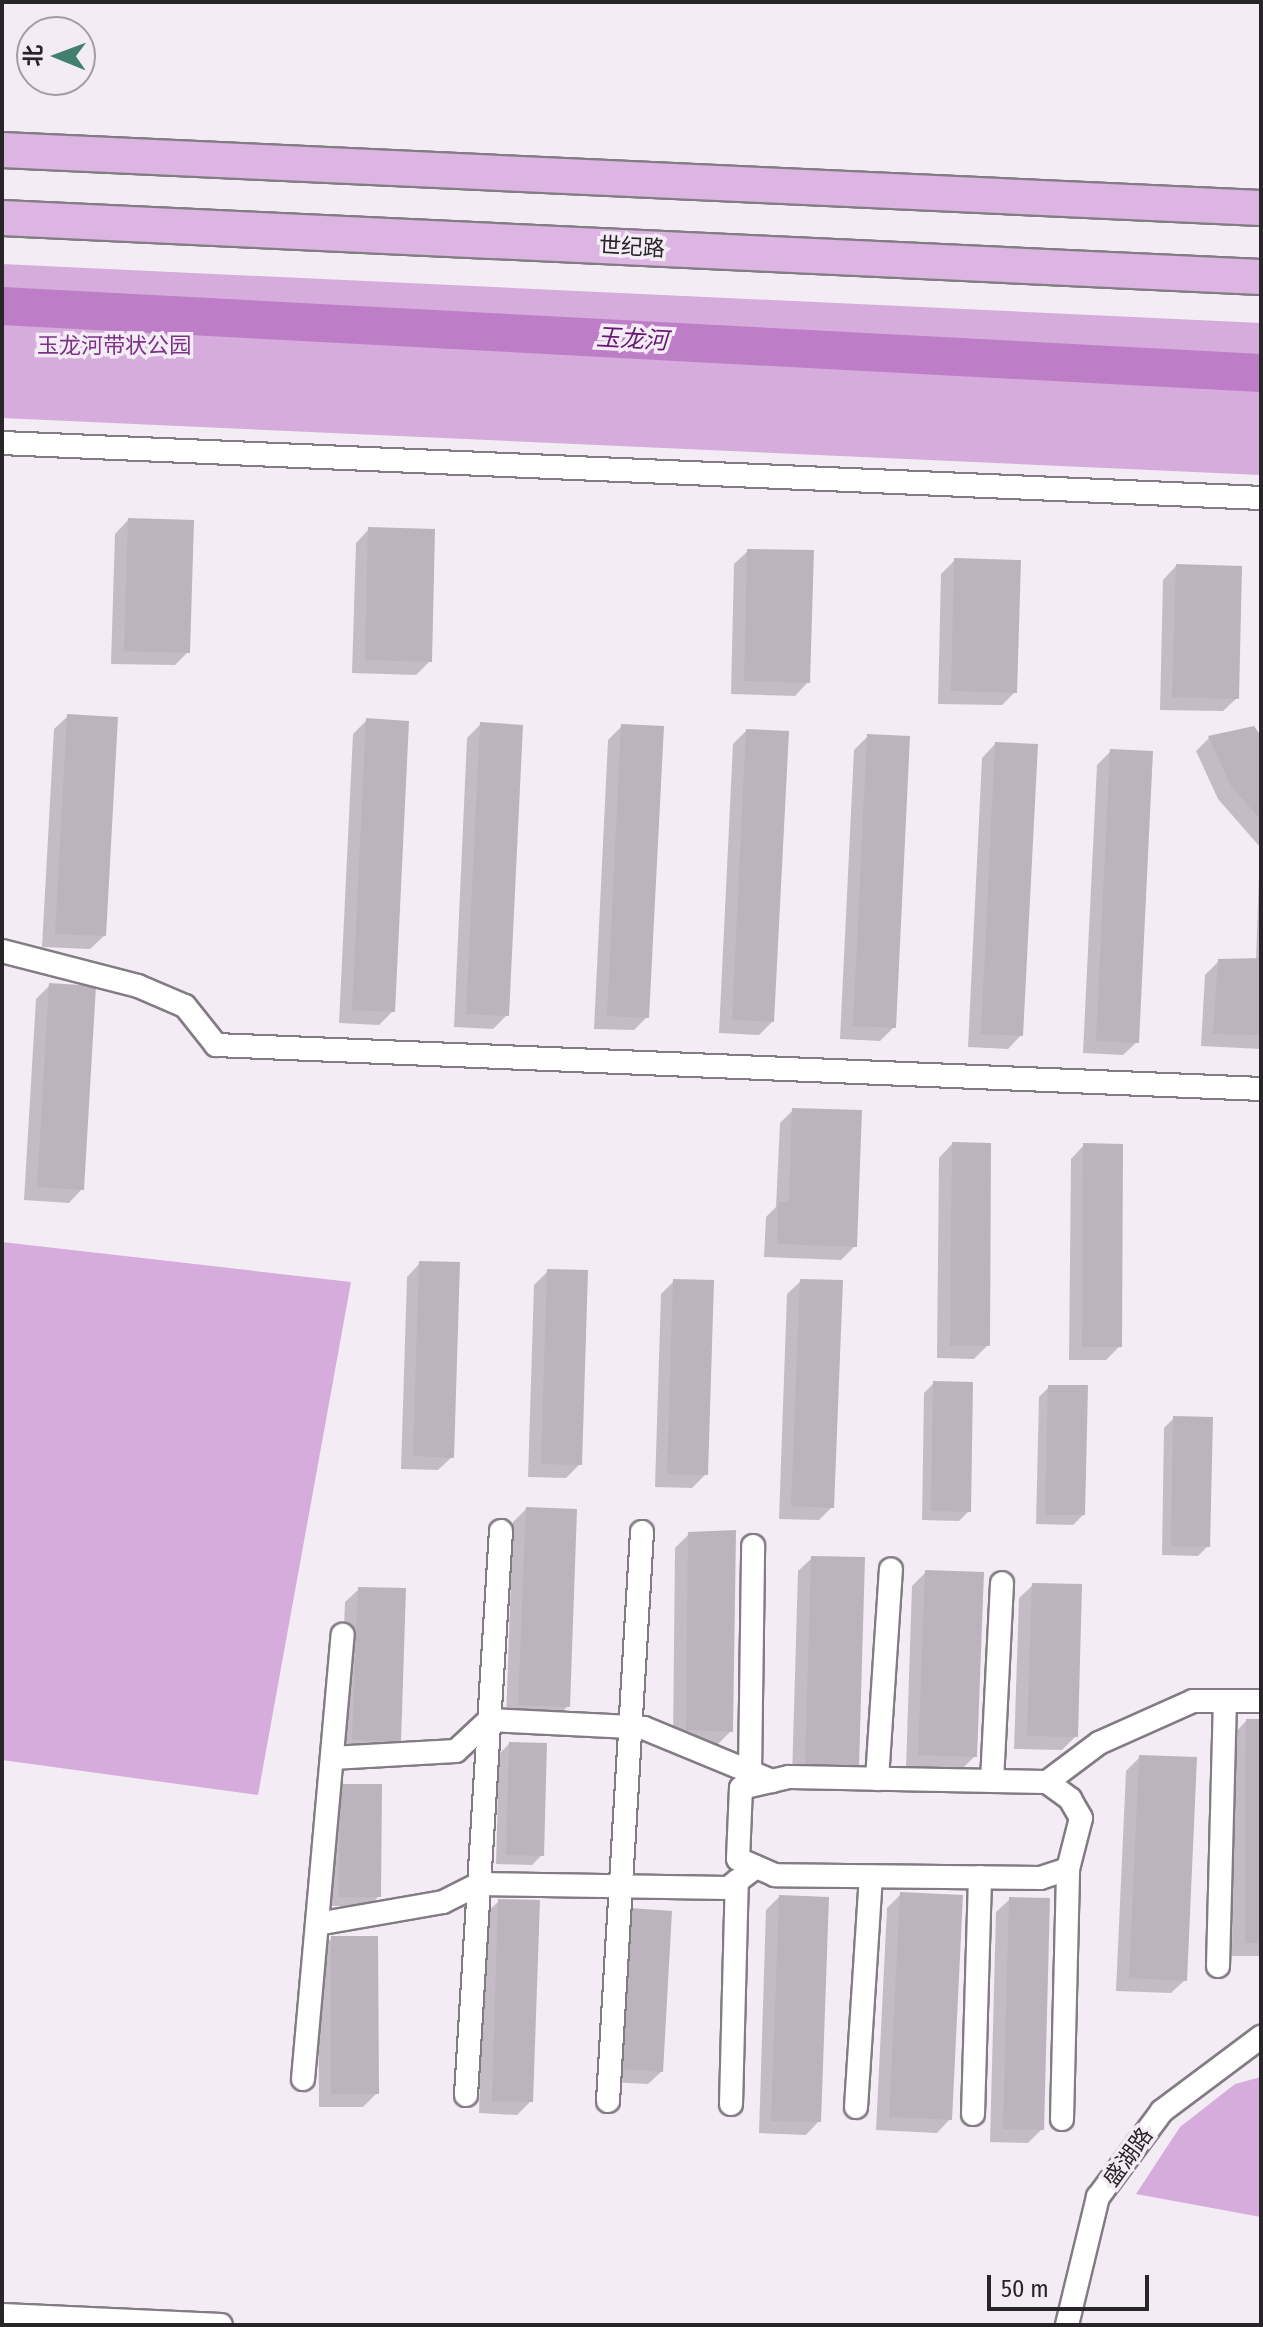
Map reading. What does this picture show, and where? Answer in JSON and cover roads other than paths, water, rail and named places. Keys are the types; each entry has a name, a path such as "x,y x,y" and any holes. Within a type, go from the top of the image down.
{"main road":[{"path":"2,150 1261,208"},
{"name":"世纪路","path":"2,218 1261,277"}],"street":[{"path":"2,443 1261,498"},
{"path":"2,951 138,986 185,1006 216,1045 1261,1089"},
{"path":"466,2095 501,1531"},
{"path":"608,2101 642,1532"},
{"path":"750,1772 753,1546"},
{"path":"877,1779 891,1569"},
{"path":"992,1781 1002,1583"},
{"path":"303,2079 343,1635"},
{"path":"1047,1782 1099,1743 1193,1701 1261,1701"},
{"path":"1218,1966 1225,1701"},
{"path":"332,1758 456,1751 489,1720 631,1727 644,1728 772,1781"},
{"path":"1062,2119 1068,1869 1081,1818 1070,1799 1047,1782 772,1781 741,1788 738,1859 775,1875 1041,1878 1068,1869"},
{"path":"317,1924 443,1902 479,1884 728,1888 756,1867"},
{"path":"856,2107 871,1876"},
{"path":"973,2114 980,1877"},
{"path":"731,2104 737,1881"},
{"name":"盛湖路","path":"1067,2325 1098,2197 1162,2111 1261,2037"},
{"path":"2,2315 221,2325"}],"waterway":[{"name":"玉龙河","path":"2,306 1261,373"}],"park label":[{"name":"玉龙河带状公园","path":"114,346"}]}
